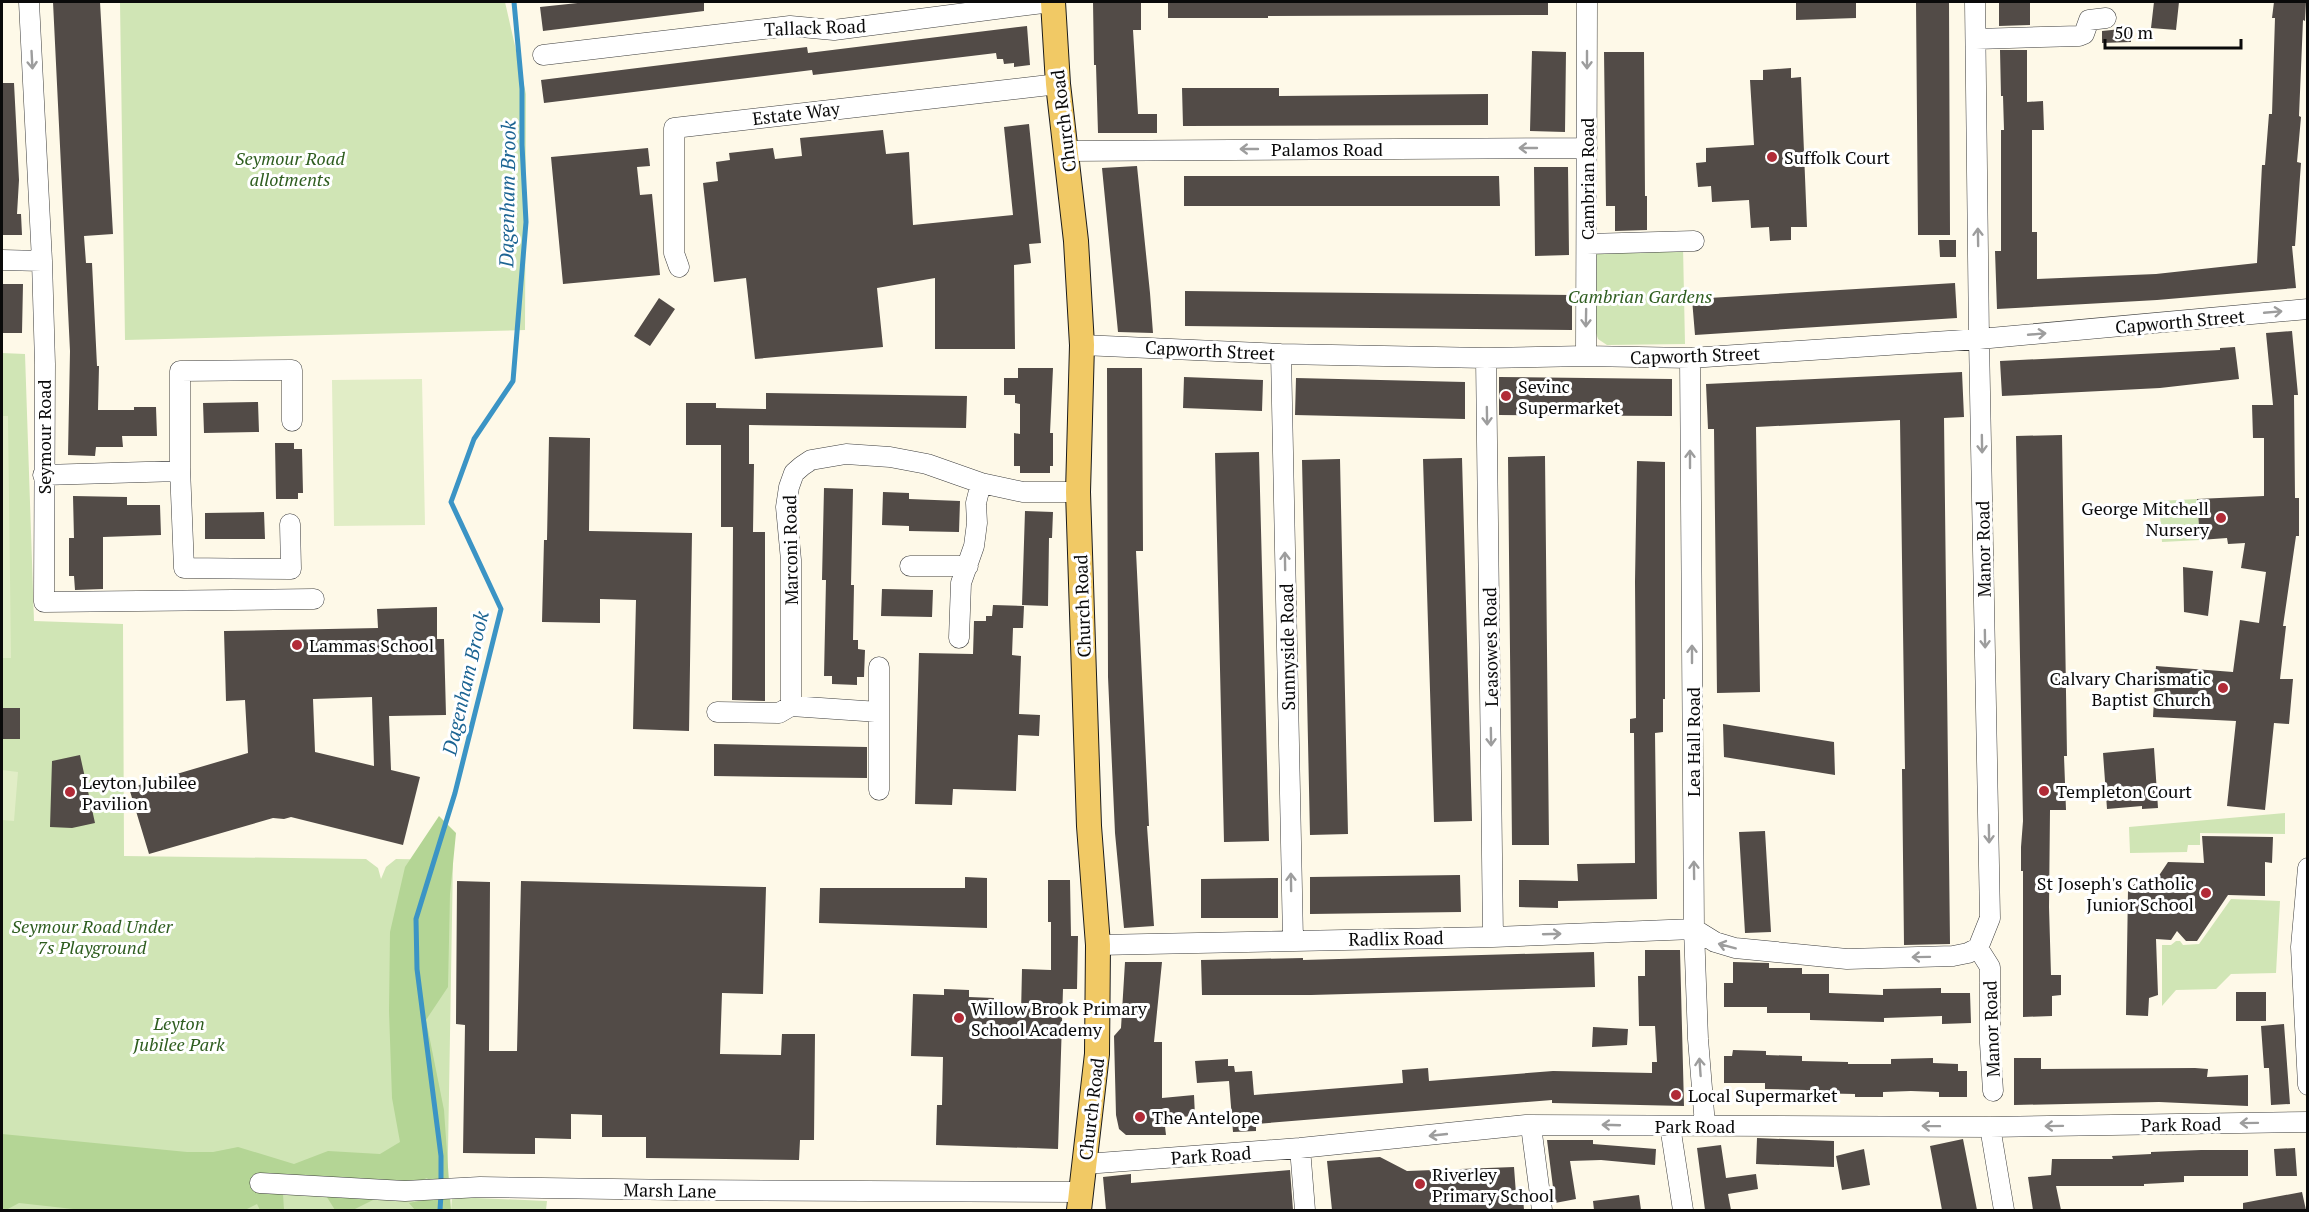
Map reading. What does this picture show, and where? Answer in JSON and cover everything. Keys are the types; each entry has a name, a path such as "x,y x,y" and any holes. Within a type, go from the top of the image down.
{"main road":[{"name":"Church Road","path":"1052,2 1058,84 1076,241 1082,345 1078,492 1089,826 1098,945 1097,1054 1079,1202"}],"street":[{"name":"Seymour Road","path":"29,2 45,364 44,602 314,599"},
{"name":"Tallack Road","path":"543,55 790,26 834,30 1052,2"},
{"name":"Cambrian Road","path":"1586,356 1587,2"},
{"name":"Manor Road","path":"1976,2 1978,339 1990,918 1978,948 1990,967 1990,1043 1993,1091"},
{"path":"1976,39 2079,36 2084,34 2089,20 2106,18"},
{"name":"Estate Way","path":"679,267 674,253 674,128 1058,84"},
{"name":"Palamos Road","path":"1067,151 1587,148"},
{"path":"1587,244 1694,241"},
{"path":"2,260 42,261"},
{"name":"Capworth Street","path":"1082,345 1281,354 1486,358 1586,356 1690,358 1978,339 2307,309"},
{"name":"Sunnyside Road","path":"1281,354 1293,940"},
{"name":"Leasowes Road","path":"1486,358 1493,936"},
{"name":"Lea Hall Road","path":"1690,358 1694,929 1704,1125"},
{"path":"290,524 291,569 184,568 180,471 180,371 292,370 292,421"},
{"name":"Marconi Road","path":"792,706 791,560 786,507 794,473 811,460 846,454 890,457 927,464 981,483 1023,492 1078,492"},
{"path":"43,475 180,471"},
{"path":"959,638 961,583 974,546 977,523 976,503 981,483"},
{"path":"910,566 968,566"},
{"path":"879,667 879,790"},
{"path":"717,712 779,713 792,706 879,712"},
{"path":"2307,871 2301,947 2306,1013 2307,1085"},
{"path":"1694,929 1715,942 1735,948 1847,959 1953,957 1978,948"},
{"name":"Radlix Road","path":"1098,945 1694,929"},
{"name":"Park Road","path":"1085,1164 1300,1148 1531,1126 1580,1124 1990,1127 2307,1122"},
{"path":"1531,1126 1542,1210"},
{"path":"1670,1126 1683,1210"},
{"path":"1990,1127 2004,1210"},
{"path":"1300,1148 1305,1210"},
{"name":"Marsh Lane","path":"260,1183 405,1191 459,1187 1079,1202"}],"green space":[{"name":"Seymour Road allotments","path":"120,2 505,2 526,94 525,330 125,340"},
{"name":"Cambrian Gardens","path":"1683,246 1685,344 1607,345 1598,339 1595,330 1595,249"},
{"name":"Leyton Jubilee Park","path":"2,353 25,354 34,621 123,624 124,856 366,859 378,868 381,879 386,867 396,859 453,860 447,1210 2,1210"},
{"path":"422,379 425,525 334,526 332,380"},
{"path":"2,416 8,416 11,658 2,658"},
{"path":"2197,499 2200,540 2162,542 2159,501"},
{"path":"2,770 18,772 14,821 2,820"},
{"path":"2285,813 2285,834 2200,833 2200,845 2188,845 2187,852 2130,853 2129,827"},
{"path":"439,816 456,833 450,894 448,987 426,1020 444,1110 451,1210 415,1210 409,1203 442,1196 427,1178 353,1210 335,1210 315,1178 283,1194 284,1210 260,1210 257,1204 245,1210 82,1210 19,1203 2,1210 2,1134 187,1152 213,1152 238,1147 294,1164 328,1151 380,1154 400,1142 392,1098 389,1011 390,932 405,867"},
{"path":"2231,899 2280,901 2276,973 2231,974 2216,989 2176,990 2162,1006 2162,945 2171,945 2176,941 2180,941 2183,945 2199,944"},
{"path":"452,1197 547,1201 546,1210 451,1210"}],"building":[{"path":"53,2 100,2 113,234 84,236 86,263 92,263 97,366 99,366 98,410 134,410 134,407 156,407 157,436 122,436 123,447 96,447 95,456 68,455 70,351"},
{"path":"587,2 704,2 704,11 543,31 540,7"},
{"path":"1093,2 1141,2 1141,30 1133,30 1138,114 1157,114 1157,133 1098,133"},
{"path":"1168,2 1548,2 1548,15 1168,18"},
{"path":"1796,2 1856,2 1856,18 1796,20"},
{"path":"1916,2 1949,2 1950,235 1918,235"},
{"path":"1999,2 2030,2 2030,25 1999,26"},
{"path":"2154,2 2179,2 2176,30 2151,28"},
{"path":"2274,2 2306,2 2305,21 2303,20 2299,116 2301,117 2297,162 2301,163 2295,246 2292,246 2296,288 2157,300 1997,309 1995,251 2001,251 2001,130 2004,130 2000,50 2027,50 2027,102 2043,101 2044,130 2032,130 2032,232 2037,232 2037,279 2156,274 2257,263 2262,165 2265,165 2269,114 2272,114"},
{"path":"1027,26 1030,65 1014,67 1014,63 1004,64 1003,59 997,59 996,53 813,75 812,70 544,103 541,80 807,47 808,53"},
{"path":"2131,28 2131,42 2102,43 2102,31"},
{"path":"1532,51 1566,52 1565,132 1530,131"},
{"path":"1604,52 1644,52 1647,230 1615,231 1615,206 1606,206"},
{"name":"Suffolk Court","path":"1791,68 1791,78 1801,77 1807,227 1791,227 1791,240 1770,241 1769,227 1751,228 1749,200 1712,202 1711,186 1698,187 1696,163 1706,162 1706,148 1754,145 1750,80 1763,80 1763,70"},
{"path":"2,83 14,83 19,180 17,214 21,214 22,235 2,235"},
{"path":"1182,88 1279,88 1279,96 1488,94 1488,125 1183,126"},
{"path":"1029,124 1041,243 1029,244 1031,263 1014,265 1015,349 935,349 935,278 877,288 883,347 755,359 746,278 714,282 703,183 718,181 716,162 730,160 729,153 773,148 775,159 802,156 800,138 883,130 886,154 909,152 913,225 1013,215 1004,127"},
{"path":"648,148 650,166 637,167 640,195 652,194 660,275 563,284 551,157"},
{"path":"1137,166 1153,333 1118,332 1102,168"},
{"path":"1534,167 1568,167 1569,255 1535,256"},
{"path":"1184,176 1499,176 1500,206 1184,206"},
{"path":"1939,240 1956,240 1956,257 1940,257"},
{"path":"1955,283 1957,318 1695,335 1692,299"},
{"path":"2,284 23,284 22,333 2,333"},
{"path":"1185,291 1572,295 1572,330 1185,326"},
{"path":"659,298 675,309 650,346 634,336"},
{"path":"2292,331 2298,395 2294,395 2295,498 2299,498 2299,536 2296,536 2283,626 2286,626 2280,679 2293,679 2289,724 2274,723 2265,810 2227,806 2236,721 2153,717 2156,666 2233,672 2240,620 2259,623 2266,572 2241,568 2245,543 2228,544 2227,538 2200,540 2197,499 2264,496 2264,438 2253,438 2252,405 2273,405 2266,333"},
{"path":"2235,347 2239,379 2160,388 2002,396 2000,361 2220,350 2220,348"},
{"path":"1018,368 1053,368 1050,433 1053,433 1053,466 1050,466 1050,473 1020,473 1020,466 1014,466 1014,433 1020,434 1020,404 1015,403 1015,395 1004,395 1004,378 1018,378"},
{"path":"1107,368 1142,368 1143,551 1136,551 1149,826 1147,826 1154,926 1124,928 1115,833 1108,677"},
{"path":"1962,372 1964,417 1944,418 1950,944 1904,945 1902,769 1905,769 1900,420 1756,427 1760,692 1717,693 1714,429 1708,429 1706,384"},
{"path":"1184,377 1263,380 1262,411 1183,408"},
{"path":"1499,377 1672,379 1672,416 1499,415"},
{"path":"1296,378 1465,382 1465,419 1295,415"},
{"path":"766,393 967,396 966,428 749,425 749,464 754,464 753,532 765,532 765,701 732,700 733,527 721,527 721,445 686,445 686,403 716,403 716,408 766,409"},
{"path":"258,402 259,432 204,433 203,403"},
{"path":"2062,435 2066,810 2050,810 2049,907 2051,975 2061,975 2061,995 2052,996 2052,1016 2023,1017 2021,847 2023,821 2016,436"},
{"path":"549,437 590,438 589,531 692,533 689,731 633,729 636,600 600,599 600,623 542,622 544,540 547,540"},
{"path":"275,443 294,443 294,449 302,449 303,493 298,493 298,499 276,499"},
{"path":"1259,452 1269,841 1224,842 1215,453"},
{"path":"1545,456 1549,845 1512,845 1508,457"},
{"path":"1462,458 1472,821 1434,822 1423,459"},
{"path":"1340,459 1348,834 1310,835 1302,460"},
{"path":"1637,461 1665,462 1665,699 1663,699 1663,732 1655,733 1657,899 1558,901 1558,908 1519,907 1519,880 1578,881 1577,864 1635,863 1634,733 1630,733 1630,719 1636,718"},
{"path":"824,488 853,489 851,585 854,585 853,640 858,640 858,649 865,650 864,677 857,677 857,685 832,684 832,676 824,676 826,580 822,580"},
{"path":"883,492 909,493 909,499 960,501 959,532 909,531 909,526 882,525"},
{"path":"73,496 127,497 127,505 160,505 161,535 103,537 103,589 75,590 74,576 69,576 69,538 74,538"},
{"path":"1025,511 1053,512 1052,538 1049,538 1048,606 1022,605"},
{"path":"264,512 265,539 205,539 205,513"},
{"path":"2183,567 2213,571 2208,616 2184,612"},
{"path":"882,589 933,590 932,617 881,616"},
{"path":"993,605 1024,606 1023,628 1013,628 1012,655 1021,656 1019,714 1040,715 1039,736 1018,735 1016,791 953,789 952,805 915,804 919,653 973,654 974,621 986,621 986,616 992,616"},
{"path":"437,607 437,639 444,639 446,715 389,716 391,770 420,777 403,845 291,817 273,818 149,854 129,788 248,753 245,700 226,701 224,631 378,628 377,609","holes":["372,697 374,766 315,752 313,699"]},
{"path":"2,708 20,708 20,739 2,739"},
{"path":"1723,724 1834,742 1835,775 1724,757"},
{"path":"714,744 867,747 867,778 714,776"},
{"path":"2154,748 2158,808 2142,809 2142,806 2107,809 2103,753"},
{"name":"Leyton Jubilee Pavilion","path":"80,755 95,823 72,828 50,827 52,761"},
{"path":"1765,831 1771,932 1745,933 1739,832"},
{"path":"2202,836 2273,837 2272,863 2265,862 2265,896 2228,895 2197,941 2186,941 2177,931 2171,940 2156,939 2158,995 2149,998 2148,1016 2126,1015 2128,890 2137,882 2154,883 2168,862 2204,863"},
{"path":"1460,875 1461,912 1310,914 1310,877"},
{"path":"965,877 987,878 987,928 819,923 820,888 965,888"},
{"path":"1278,878 1278,918 1201,918 1201,879"},
{"path":"1048,880 1070,880 1071,936 1078,936 1077,989 1063,989 1058,1149 936,1145 937,1105 942,1105 943,1057 911,1056 913,994 944,995 944,989 969,990 969,997 994,998 993,1013 1021,1014 1022,969 1051,970"},
{"path":"457,881 490,882 489,1051 517,1051 521,881 766,887 763,994 722,993 720,1054 781,1055 782,1034 815,1034 814,1140 800,1140 799,1160 646,1158 646,1137 602,1137 602,1115 571,1114 571,1139 535,1138 535,1154 463,1153 465,1025 456,1024"},
{"path":"1645,950 1680,950 1684,1106 1552,1103 1552,1100 1256,1124 1256,1131 1233,1132 1229,1081 1197,1083 1195,1061 1228,1059 1228,1066 1234,1066 1235,1072 1252,1071 1254,1095 1403,1083 1402,1070 1428,1068 1429,1081 1553,1071 1652,1073 1652,1062 1657,1062 1655,1026 1639,1026 1638,976 1645,976"},
{"path":"1594,952 1595,987 1311,995 1202,995 1201,960 1303,958 1303,960"},
{"path":"1125,962 1162,962 1154,1042 1162,1042 1162,1098 1194,1095 1195,1116 1164,1118 1166,1135 1126,1135 1119,1129 1116,1115 1114,1036 1121,1028"},
{"path":"1733,962 1769,963 1769,968 1802,968 1802,974 1829,974 1829,993 1883,995 1883,989 1941,988 1941,993 1970,993 1971,1023 1942,1024 1942,1016 1884,1018 1884,1022 1810,1020 1810,1013 1767,1013 1767,1007 1724,1007 1724,983 1733,983"},
{"path":"2236,992 2266,992 2266,1021 2236,1021"},
{"path":"2284,1024 2290,1104 2271,1105 2269,1068 2264,1068 2261,1026"},
{"path":"1593,1027 1628,1029 1627,1045 1592,1047"},
{"path":"1733,1050 1766,1051 1766,1055 1802,1056 1802,1061 1848,1062 1848,1064 1891,1064 1891,1059 1933,1058 1933,1063 1958,1064 1958,1071 1967,1071 1967,1097 1939,1097 1939,1092 1911,1091 1883,1092 1883,1097 1855,1097 1855,1094 1765,1089 1765,1083 1724,1083 1724,1056 1732,1056"},
{"path":"2014,1058 2041,1058 2041,1069 2195,1068 2208,1069 2207,1077 2248,1075 2248,1106 2159,1102 2014,1105"},
{"path":"1757,1138 1834,1141 1834,1167 1756,1164"},
{"path":"1963,1139 1977,1210 1942,1210 1930,1146"},
{"path":"1547,1140 1593,1140 1593,1144 1656,1149 1655,1165 1601,1160 1570,1161 1576,1199 1555,1203"},
{"path":"1721,1145 1726,1178 1756,1174 1758,1189 1728,1194 1731,1210 1705,1210 1697,1148"},
{"path":"2295,1148 2297,1176 2276,1176 2274,1149"},
{"path":"1864,1149 1870,1185 1842,1190 1836,1156"},
{"path":"2201,1150 2248,1150 2248,1176 2184,1176 2184,1182 2144,1184 2144,1186 2056,1186 2061,1210 2033,1210 2028,1177 2051,1175 2052,1159 2113,1159 2112,1156"},
{"name":"Riverley Primary School","path":"1380,1157 1407,1171 1514,1167 1516,1194 1523,1197 1524,1210 1332,1210 1327,1161"},
{"path":"1290,1170 1293,1210 1106,1210 1103,1177 1131,1174 1131,1183"},
{"path":"2302,1192 2306,1210 2243,1210 2243,1203"},
{"path":"1639,1195 1641,1210 1594,1210 1593,1201"}],"waterway":[{"name":"Dagenham Brook","path":"441,1185 441,1156 417,969 416,919 455,793 501,609 451,502 474,439 513,381 526,222 522,89 514,2"},
{"name":"Dagenham Brook","path":"440,1210 441,1194"}],"place":[{"name":"Suffolk Court","path":"1772,157"},
{"name":"Sevinc Supermarket","path":"1506,396"},
{"name":"George Mitchell Nursery","path":"2221,518"},
{"name":"Lammas School","path":"297,645"},
{"name":"Calvary Charismatic Baptist Church","path":"2223,688"},
{"name":"Templeton Court","path":"2044,791"},
{"name":"Leyton Jubilee Pavilion","path":"70,792"},
{"name":"St Joseph's Catholic Junior School","path":"2206,893"},
{"name":"Willow Brook Primary School Academy","path":"959,1018"},
{"name":"Local Supermarket","path":"1676,1095"},
{"name":"The Antelope","path":"1140,1117"},
{"name":"Riverley Primary School","path":"1420,1184"}],"park label":[{"name":"Seymour Road Under 7s Playground","path":"92,936"}]}
